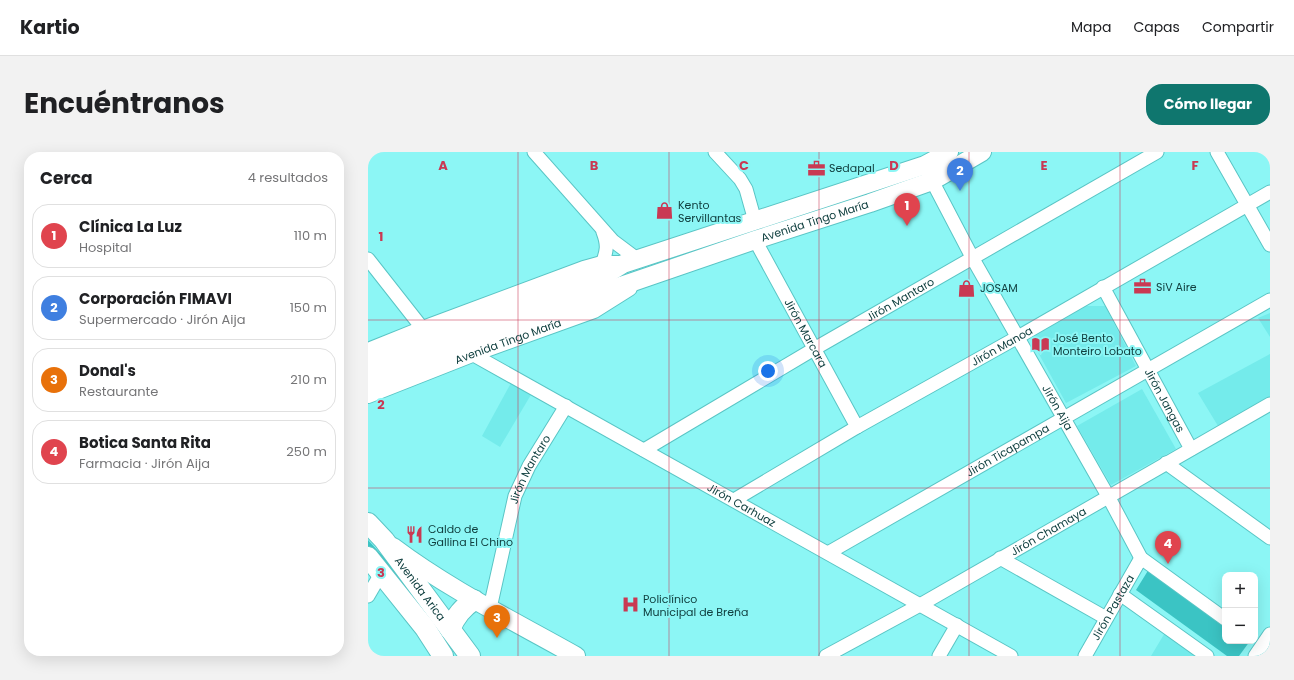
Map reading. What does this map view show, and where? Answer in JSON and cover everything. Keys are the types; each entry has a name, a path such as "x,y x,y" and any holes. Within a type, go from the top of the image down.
{"main road":[{"name":"Avenida Tingo María","path":"368,366 592,283 630,261 755,222 864,185 929,173 949,152"},
{"name":"Avenida Tingo María","path":"368,379 621,286 754,240 870,203 929,173 982,152"},
{"path":"864,185 870,203"},
{"name":"Avenida Arica","path":"368,523 384,540 470,656"},
{"path":"384,540 430,574 576,656"},
{"name":"Avenida Arica","path":"368,557 382,572 425,628 443,656"},
{"path":"450,629 455,618 463,607 482,604"},
{"path":"425,628 462,656"}],"street":[{"path":"534,152 630,261"},
{"path":"715,152 740,179 746,189 755,222"},
{"name":"Jirón Mantaro","path":"644,450 1157,152"},
{"path":"1217,152 1270,245"},
{"name":"Jirón Aija","path":"929,173 973,259 1108,496 1141,558 1222,617"},
{"name":"Jirón Manoa","path":"734,500 857,427 1018,337 1270,192"},
{"path":"602,230 607,241 607,254 602,264"},
{"name":"Jirón Marcara","path":"754,240 857,427"},
{"path":"368,259 423,329"},
{"name":"Avenida Tingo María","path":"368,351 584,269 602,264 630,261"},
{"name":"Avenida Tingo María","path":"368,395 472,354 594,310 643,279"},
{"name":"Jirón Jangas","path":"1103,287 1191,450"},
{"name":"Jirón Ticapampa","path":"828,553 1063,418 1149,371 1270,300"},
{"name":"Jirón Carhuaz","path":"472,354 920,604 1010,656"},
{"name":"Jirón Chamaya","path":"826,656 1270,404"},
{"name":"Jirón Mantaro","path":"482,604 515,496 529,466 566,406"},
{"path":"1166,463 1270,538"},
{"path":"1000,558 1106,618"},
{"name":"Jirón Pastaza","path":"1085,656 1141,558"},
{"path":"368,596 382,572"},
{"path":"1120,594 1207,656"},
{"path":"939,656 957,625"},
{"path":"1257,647 1270,634"}],"shaded area":[{"path":"1086,306 1105,306 1136,366 1066,403 1030,338"},
{"path":"1270,313 1270,337 1258,318"},
{"path":"1270,354 1270,397 1218,426 1198,393"},
{"path":"511,383 532,393 500,447 482,436"},
{"path":"1142,389 1176,449 1111,485 1077,426"},
{"path":"368,540 411,587 416,598 368,549"},
{"path":"1149,569 1222,621 1222,644 1248,644 1239,656 1227,656 1136,590"},
{"path":"1166,631 1195,654 1193,656 1151,656"}],"place":[{"name":"Sedapal","path":"816,168"},
{"name":"Corporación FIMAVI","path":"960,191"},
{"name":"Kento Servillantas","path":"665,211"},
{"name":"Clínica La Luz","path":"907,226"},
{"name":"SiV Aire","path":"1143,287"},
{"name":"JOSAM","path":"967,288"},
{"name":"José Bento Monteiro Lobato","path":"1040,344"},
{"name":"Caldo de Gallina El Chino","path":"415,535"},
{"name":"Botica Santa Rita","path":"1168,564"},
{"name":"Policlínico Municipal de Breña","path":"630,605"},
{"name":"Donal's","path":"497,638"}]}
